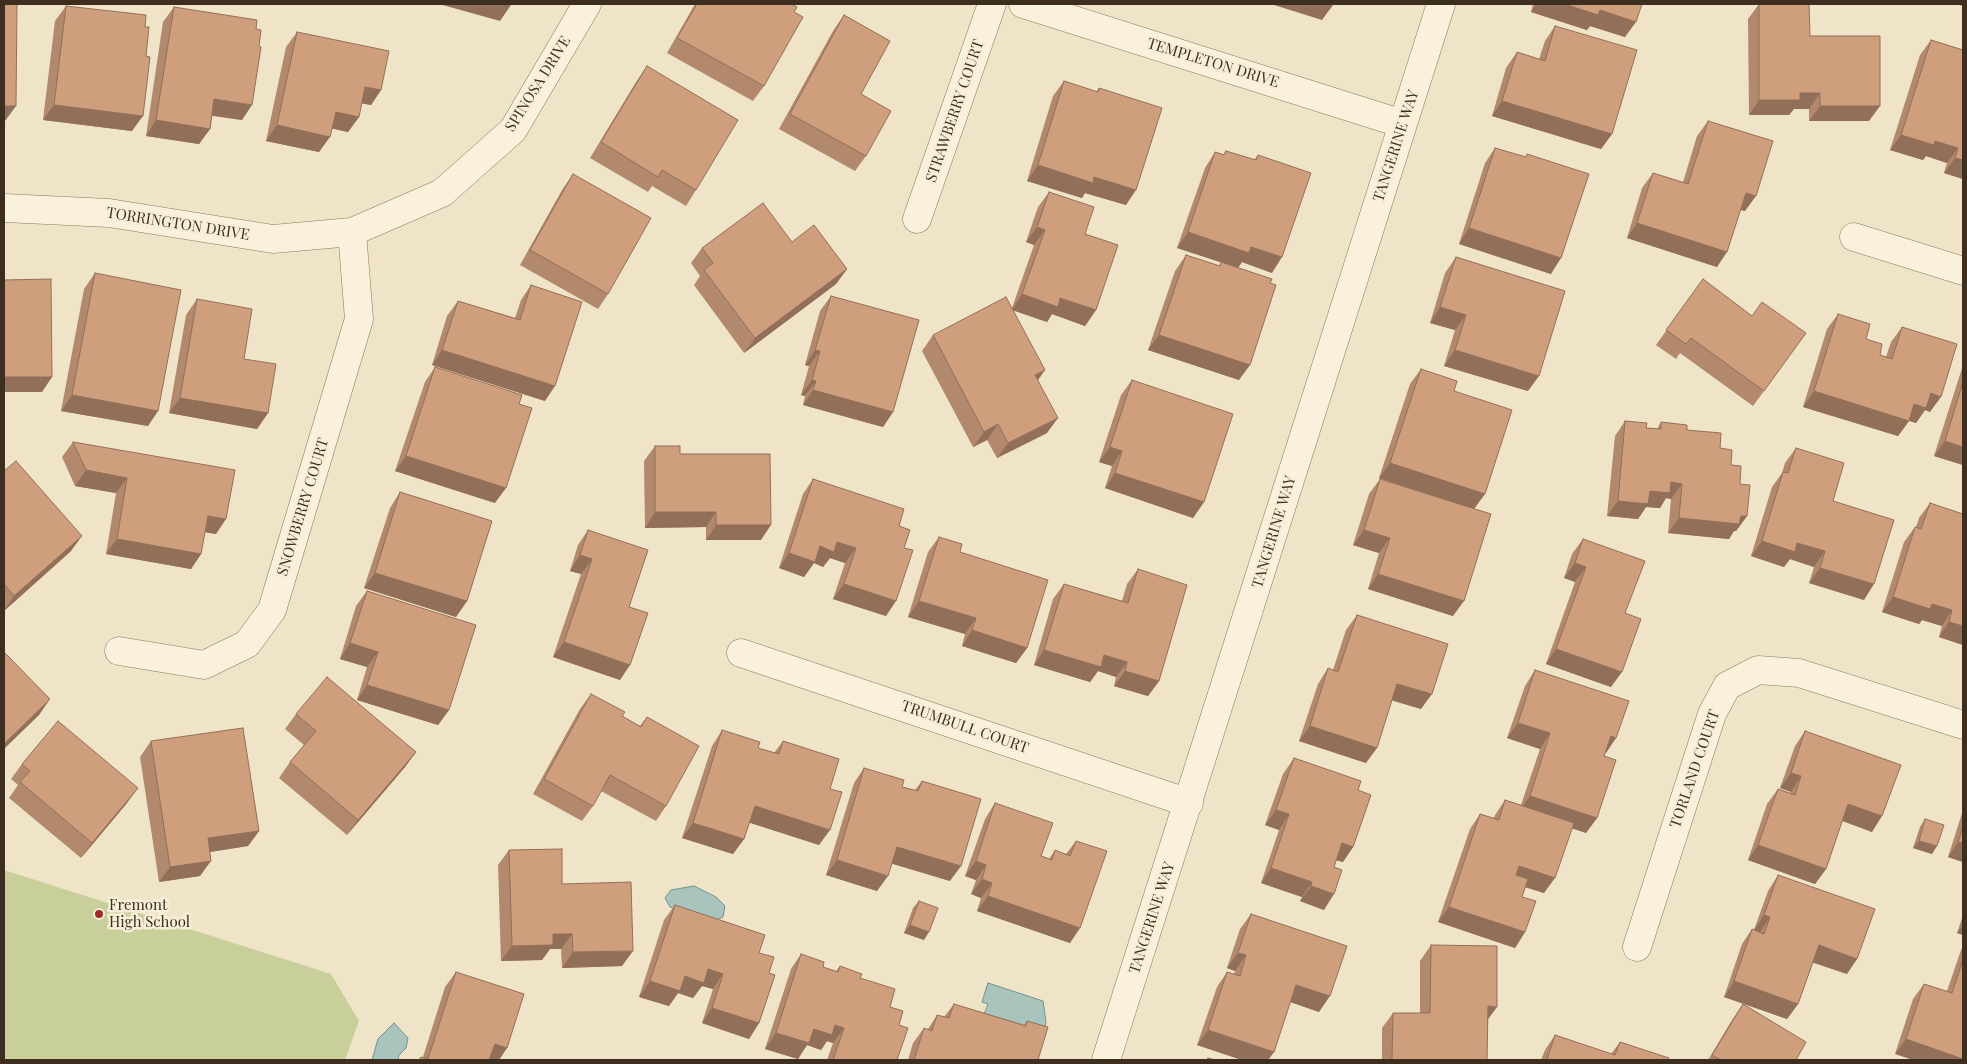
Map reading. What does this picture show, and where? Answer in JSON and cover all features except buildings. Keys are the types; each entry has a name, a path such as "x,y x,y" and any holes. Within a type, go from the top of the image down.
{"street":[{"name":"SPINOSA DRIVE","path":"352,232 442,193 513,130 587,4"},
{"name":"STRAWBERRY COURT","path":"917,219 992,4"},
{"name":"TEMPLETON DRIVE","path":"1023,4 1403,124"},
{"name":"TANGERINE WAY","path":"1106,1060 1441,4"},
{"name":"TORRINGTON DRIVE","path":"4,208 109,212 273,240 352,232"},
{"name":"SNOWBERRY COURT","path":"119,650 204,666 247,644 272,610 359,319 352,232"},
{"path":"1854,237 1963,271"},
{"name":"TRUMBULL COURT","path":"741,652 1189,802"},
{"name":"TORLAND COURT","path":"1637,948 1712,714 1727,686 1758,670 1798,673 1963,725"}],"green space":[{"name":"Fremont High School","path":"4,870 331,974 359,1021 345,1060 4,1060"}],"water":[{"path":"694,886 716,897 725,906 723,917 710,923 670,907 665,898 671,890"},
{"path":"988,983 1043,1001 1046,1022 1043,1034 984,1014 988,1004 982,1002"},
{"path":"394,1023 408,1038 406,1048 399,1055 398,1060 372,1060 378,1039"}],"place":[{"name":"Fremont High School","path":"99,914"}]}
